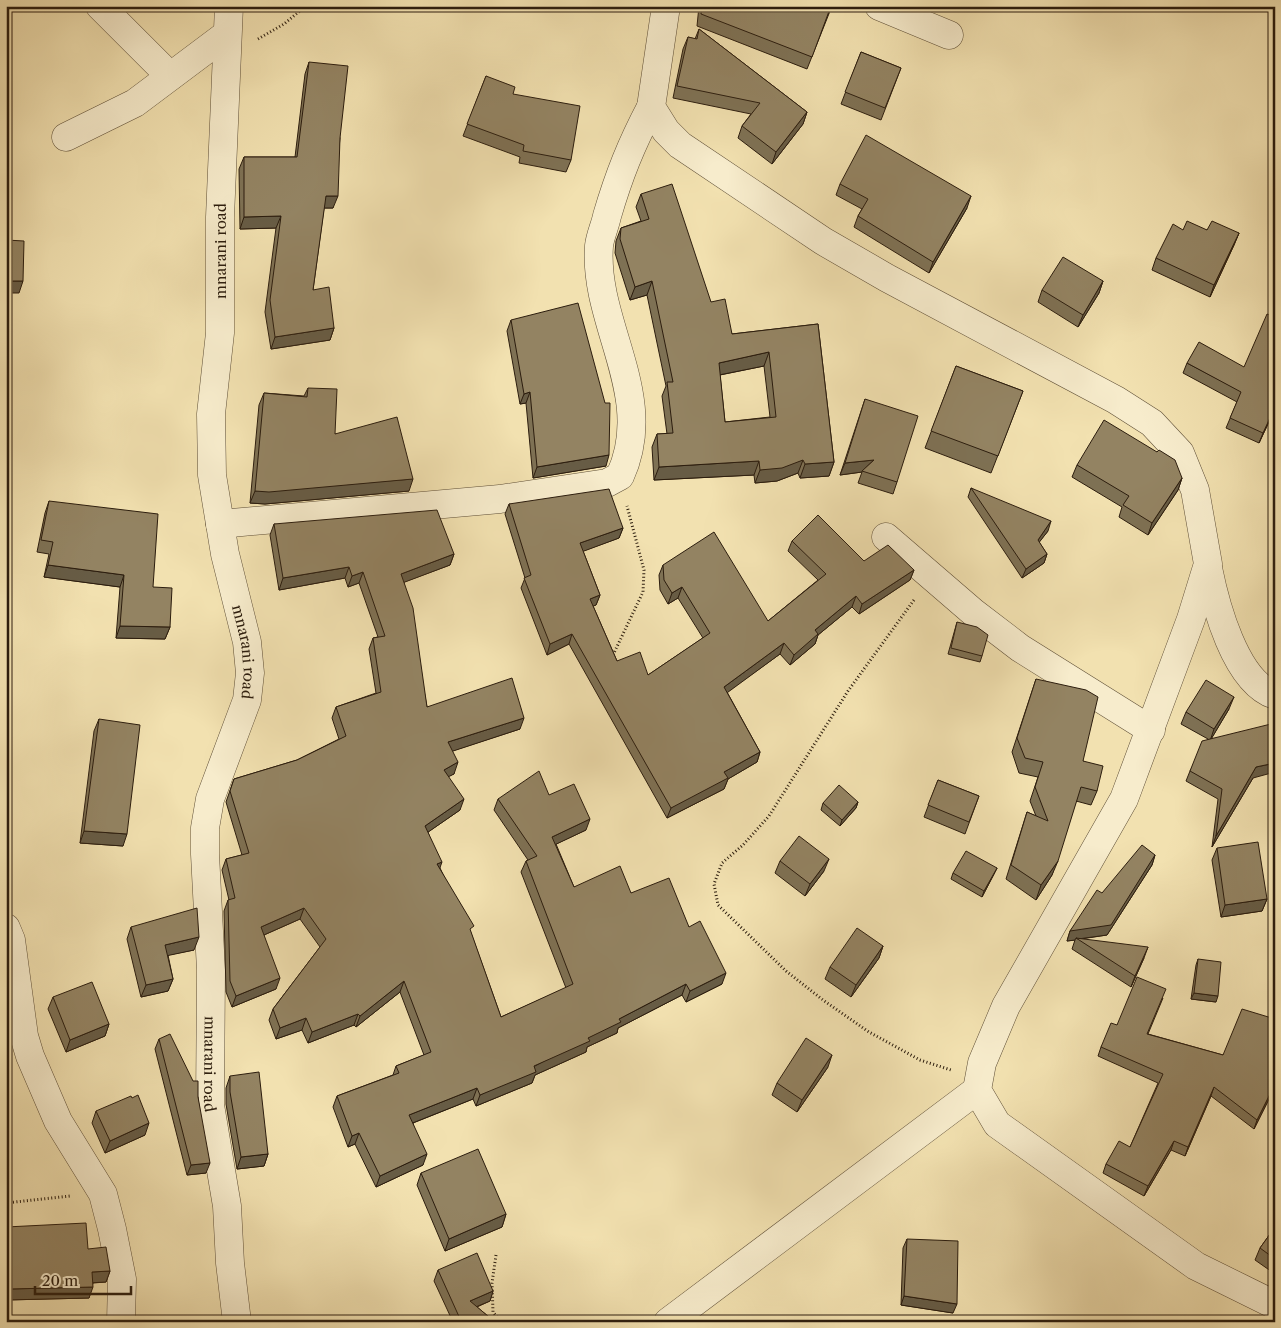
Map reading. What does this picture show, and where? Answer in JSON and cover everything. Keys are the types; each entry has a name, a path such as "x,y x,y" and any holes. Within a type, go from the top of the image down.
{"street":[{"path":"100,6 170,76"},
{"name":"mnarani road","path":"229,6 220,217 220,333 211,414 212,475 220,524 247,642 250,673 247,700 210,798 205,828 211,970 210,1105 227,1206 230,1263 238,1322"},
{"path":"220,524 500,499 607,483 620,476 630,450 631,422 628,379 602,287 599,245 620,171 650,107 666,6"},
{"path":"879,6 949,35"},
{"path":"66,137 135,103 170,76 226,46"},
{"path":"650,107 666,131 680,145 824,241 887,278 1116,400 1152,423 1180,453 1195,490 1215,603 1226,635 1239,660 1255,680 1275,695"},
{"path":"886,537 973,612 1020,648 1151,730"},
{"path":"1208,564 1191,619 1124,799 1006,1006 982,1063 978,1085 997,1124 1196,1266 1275,1305"},
{"path":"6,928 11,940 24,1036 30,1056 58,1121 103,1194 122,1279 121,1322"},
{"path":"668,1322 978,1085"}],"path":[{"path":"226,46 284,24 306,6"},
{"path":"609,663 644,592 644,570 620,476"},
{"path":"932,576 848,691 769,816 743,845 722,863 714,884 718,905 786,971 823,1000 869,1032 920,1060 978,1085"},
{"path":"6,1203 103,1194"},
{"path":"496,1254 492,1283 493,1312 501,1322"}],"building":[{"path":"702,6 831,6 812,57 701,14"},
{"path":"699,29 807,112 776,152 742,126 760,103 677,86 688,37 697,39"},
{"path":"861,52 901,68 885,108 845,92"},
{"path":"309,62 348,66 340,138 338,196 326,196 313,290 329,287 334,328 275,337 270,300 281,216 244,217 244,157 297,157"},
{"path":"486,76 515,87 513,94 580,106 571,160 523,151 524,145 467,124"},
{"path":"6,94 10,98 6,102"},
{"path":"866,135 971,196 933,262 858,216 868,199 840,184"},
{"path":"672,184 711,302 725,299 732,334 818,324 834,462 805,464 803,460 782,468 760,470 759,461 659,467 657,434 673,433 667,382 673,382 652,281 635,287 620,239 621,228 649,219 641,194","holes":["769,352 776,417 725,422 719,363"]},
{"path":"1187,221 1207,230 1212,221 1239,233 1214,285 1156,258 1173,224 1183,230"},
{"path":"6,240 24,241 23,281 6,281"},
{"path":"1063,257 1103,281 1083,315 1042,290"},
{"path":"578,303 605,403 610,403 609,455 537,467 530,392 524,394 511,320"},
{"path":"1267,314 1275,317 1275,407 1263,433 1230,418 1241,392 1187,363 1199,342 1244,367"},
{"path":"956,366 1023,391 998,456 931,431"},
{"path":"308,388 337,389 335,434 397,417 413,479 269,492 255,491 264,393 307,397"},
{"path":"865,399 918,416 897,482 862,471 874,460 845,463"},
{"path":"1104,420 1157,452 1159,450 1175,460 1182,478 1152,523 1123,505 1129,496 1077,465"},
{"path":"971,488 1051,521 1038,540 1047,554 1026,569"},
{"path":"609,489 623,528 580,543 600,595 590,599 617,661 640,652 648,675 710,633 682,587 672,593 664,580 663,565 714,532 768,621 826,574 792,541 818,515 864,561 888,545 914,570 862,604 856,596 815,630 818,634 794,655 784,643 724,687 760,752 724,772 728,778 671,808 572,634 550,644 524,578 531,575 509,504"},
{"path":"49,501 158,514 153,587 172,588 170,627 120,626 124,575 48,565 53,542 41,540"},
{"path":"437,510 454,554 401,574 413,608 427,707 512,678 524,718 448,742 458,762 444,770 464,799 425,826 442,862 437,864 474,926 470,929 501,1017 573,984 526,861 537,856 498,799 539,771 549,795 574,784 590,819 552,837 574,887 620,866 631,893 669,878 689,927 700,921 726,973 690,991 686,984 619,1019 621,1022 588,1038 590,1041 534,1066 536,1072 480,1095 477,1088 409,1115 427,1154 380,1176 359,1133 352,1136 337,1096 399,1073 396,1066 431,1052 404,981 360,1016 358,1014 312,1032 306,1018 280,1028 273,1009 326,939 304,908 261,927 280,978 236,996 230,981 228,900 235,898 226,859 249,853 230,791 234,779 297,760 346,736 336,707 381,692 373,638 385,636 363,572 352,576 349,567 283,578 274,524"},
{"path":"957,622 977,627 988,635 982,656 951,648"},
{"path":"1036,679 1086,690 1098,697 1083,761 1103,766 1097,791 1081,787 1058,861 1041,885 1011,865 1027,812 1048,821 1035,787 1043,762 1025,758 1017,738"},
{"path":"1206,680 1234,697 1214,729 1186,712"},
{"path":"99,719 140,725 127,834 84,831"},
{"path":"1275,723 1275,763 1256,767 1216,836 1222,789 1190,771 1202,741"},
{"path":"938,780 979,796 969,822 928,805"},
{"path":"839,785 858,802 842,820 823,803"},
{"path":"799,836 829,859 810,884 780,861"},
{"path":"1258,842 1267,899 1225,905 1217,848"},
{"path":"1142,845 1155,855 1111,925 1070,931 1097,890 1102,893"},
{"path":"966,851 997,868 984,891 953,873"},
{"path":"197,908 199,937 165,945 173,979 146,985 131,927"},
{"path":"857,928 883,946 856,985 830,967"},
{"path":"1076,938 1148,947 1135,976"},
{"path":"1198,959 1221,962 1218,996 1194,993"},
{"path":"1137,977 1166,989 1147,1034 1223,1055 1242,1009 1275,1019 1275,1084 1257,1120 1214,1087 1188,1147 1174,1141 1148,1186 1106,1164 1119,1141 1130,1147 1163,1074 1101,1047 1111,1023 1117,1025"},
{"path":"92,982 109,1024 70,1040 53,997"},
{"path":"170,1034 193,1081 198,1081 198,1097 210,1163 191,1165 159,1039"},
{"path":"806,1038 832,1055 802,1100 777,1083"},
{"path":"259,1072 268,1154 241,1157 230,1092 230,1076"},
{"path":"138,1095 149,1123 110,1141 96,1111 131,1096 132,1098"},
{"path":"478,1149 506,1214 449,1239 421,1173"},
{"path":"86,1223 88,1249 106,1247 110,1271 92,1272 93,1287 9,1289 8,1259 6,1260 6,1227"},
{"path":"1275,1227 1275,1259 1260,1248"},
{"path":"907,1239 958,1241 957,1304 904,1296"},
{"path":"477,1253 493,1291 470,1301 495,1322 459,1322 461,1321 438,1270"}]}
